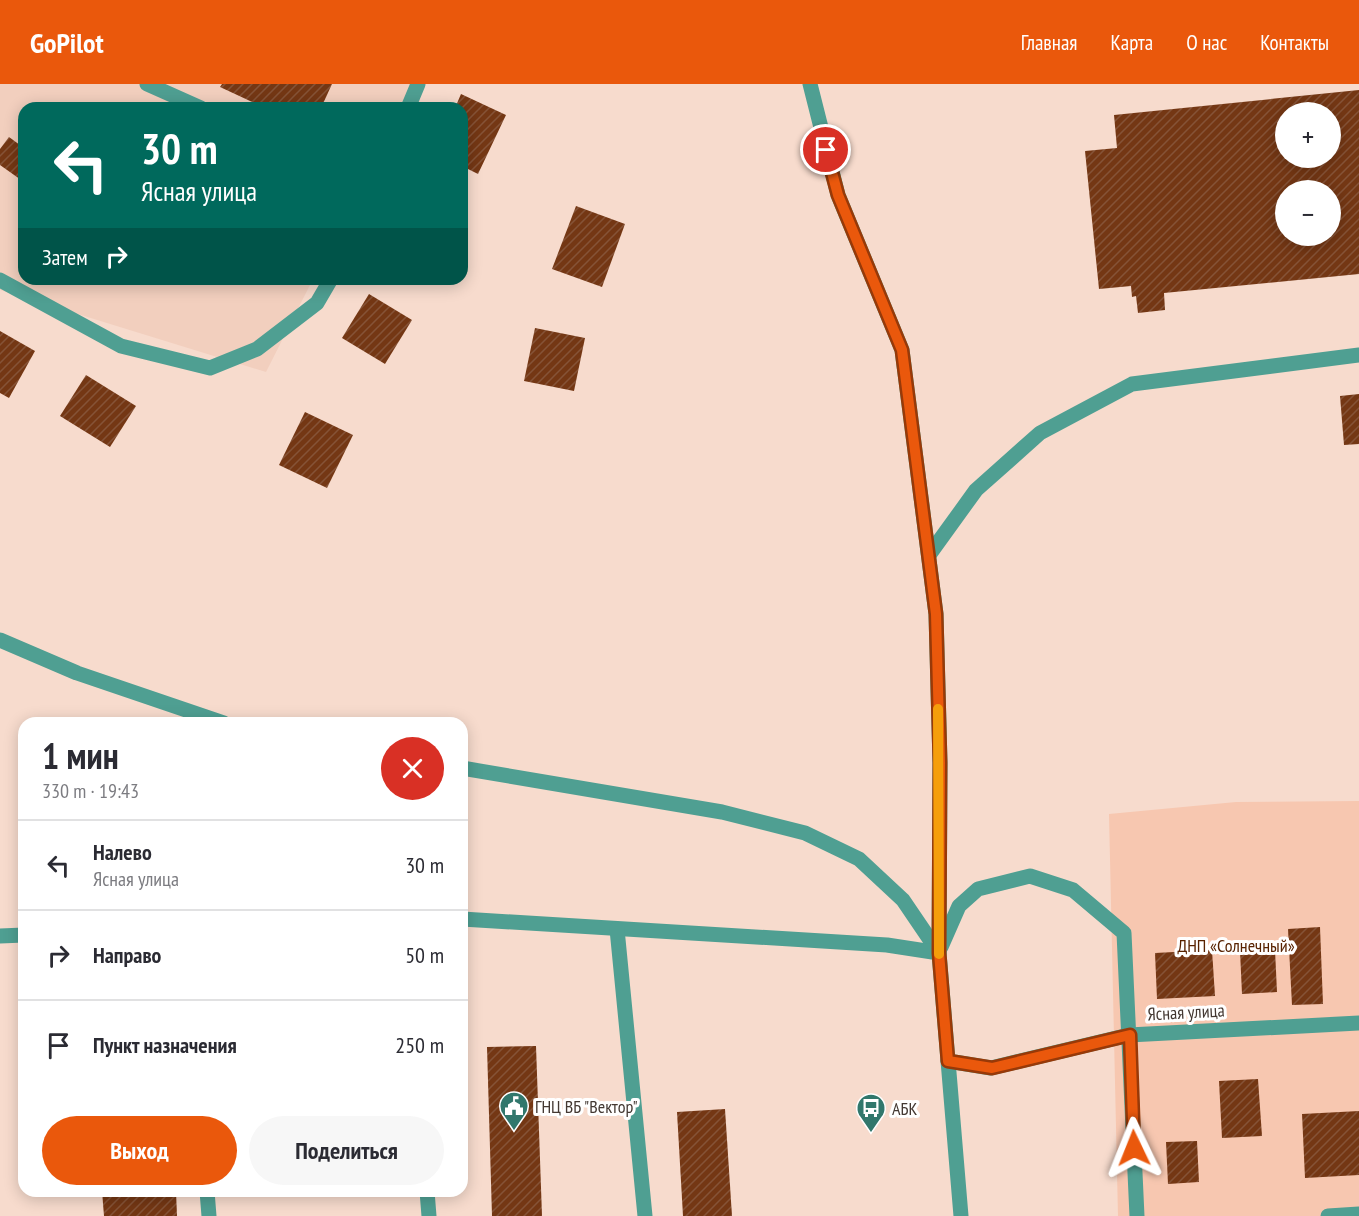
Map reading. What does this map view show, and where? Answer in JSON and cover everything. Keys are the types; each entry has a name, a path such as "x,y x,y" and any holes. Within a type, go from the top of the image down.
{"street":[{"path":"410,102 418,84"},
{"path":"810,84 838,195 902,350 936,614 940,763 939,953 962,1216"},
{"path":"158,86 189,102"},
{"path":"0,280 121,346 210,368 257,350 317,303 328,285"},
{"path":"929,555 976,490 1040,433 1132,384 1359,355"},
{"path":"0,640 77,674 206,717"},
{"path":"468,769 722,812 805,833 859,859 903,900 939,953"},
{"path":"939,953 959,906 978,890 1030,876 1072,890 1124,933 1137,1216"},
{"path":"468,919 887,945 939,953"},
{"path":"616,928 645,1216"},
{"path":"0,936 18,935"},
{"name":"Ясная улица","path":"948,1061 992,1068 1130,1035 1359,1023"},
{"path":"207,1197 209,1216"},
{"path":"427,1197 429,1216"},
{"path":"1328,1216 1359,1214"}],"shaded area":[{"path":"0,84 412,84 403,102 18,102 18,285 310,285 266,372 0,290"}],"green space":[{"name":"ДНП «Солнечный»","path":"1359,801 1359,1216 1118,1216 1109,814 1236,802"}],"building":[{"path":"222,84 332,84 324,102 252,102 220,87"},
{"path":"1359,90 1359,274 1164,293 1165,310 1138,313 1136,296 1132,297 1131,286 1099,289 1085,151 1117,148 1114,115"},
{"path":"461,94 506,115 478,174 468,169 468,102 458,102"},
{"path":"9,137 18,144 18,178 0,165 0,149"},
{"path":"576,206 625,224 602,287 552,269"},
{"path":"369,294 412,320 385,364 342,338"},
{"path":"535,328 585,338 574,391 524,381"},
{"path":"0,331 35,351 9,398 0,393"},
{"path":"86,375 136,406 110,447 60,416"},
{"path":"1359,394 1359,444 1344,445 1340,396"},
{"path":"305,412 353,435 327,488 279,465"},
{"path":"1320,927 1323,1004 1292,1005 1288,929"},
{"path":"1212,950 1215,996 1157,999 1155,953"},
{"path":"1275,950 1277,992 1242,994 1240,951"},
{"name":"ГНЦ ВБ \"Вектор\"","path":"536,1046 542,1216 492,1216 487,1047"},
{"path":"1258,1079 1262,1136 1222,1138 1219,1081"},
{"path":"725,1109 732,1216 683,1216 677,1112"},
{"path":"1359,1111 1359,1175 1305,1178 1302,1114"},
{"path":"1197,1141 1199,1182 1168,1184 1166,1142"},
{"path":"102,1197 176,1197 177,1216 104,1216"}],"slow traffic":[{"path":"938,709 939,954"}],"place":[{"name":"ГНЦ ВБ \"Вектор\"","path":"514,1132"},
{"name":"АБК","path":"871,1134"}],"route":[{"path":"826,150 838,195 902,350 936,614 940,763 939,953 948,1061 992,1068 1130,1035 1134,1148"}]}
